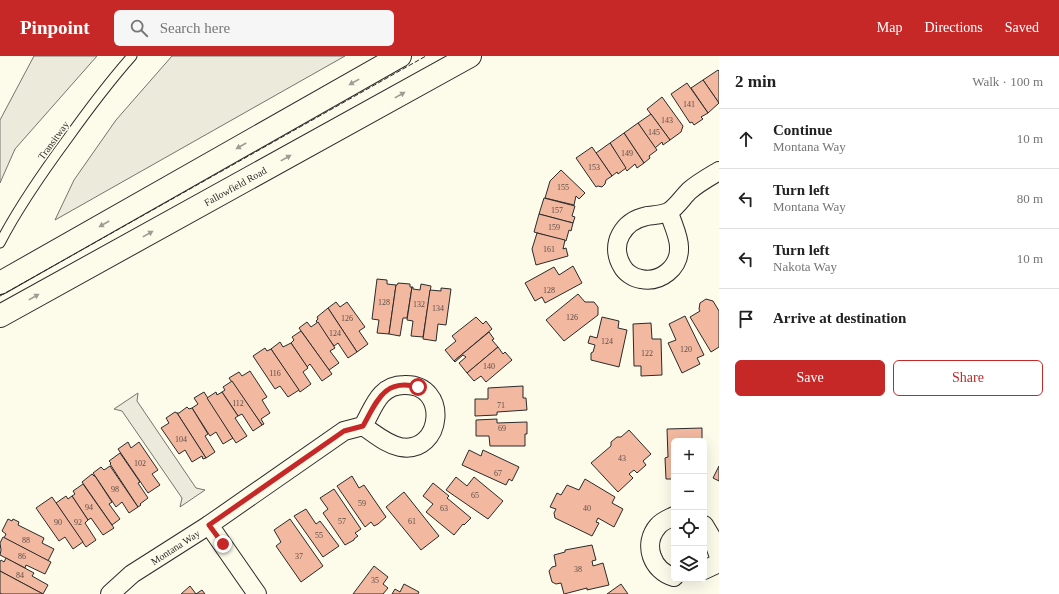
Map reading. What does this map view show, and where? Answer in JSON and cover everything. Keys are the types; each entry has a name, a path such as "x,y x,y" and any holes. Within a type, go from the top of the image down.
{"main road":[{"path":"0,283 400,56"},
{"name":"Fallowfield Road","path":"0,316 470,56"}],"street":[{"path":"669,212 690,190 719,171"},
{"name":"Montana Way","path":"110,594 132,574 209,525 344,431 363,426"},
{"path":"671,518 658,526 652,534 650,553 654,563 660,570 671,576"},
{"path":"209,525 257,594"},
{"path":"707,530 713,540 719,556"},
{"path":"707,569 719,563"}],"lane":[{"name":"Transitway","path":"0,243 12,219 51,161 86,112 132,56"}],"shaded area":[{"path":"34,56 97,56 15,149 0,183 0,120"},
{"path":"172,56 345,56 55,220 74,180 116,120"},
{"path":"138,393 137,401 196,488 205,490 180,507 182,498 122,411 114,409"}],"building":[{"path":"718,70 719,71 719,103 703,80"},
{"path":"703,80 719,103 708,113 691,88"},
{"path":"687,83 708,113 701,117 703,119 694,125 692,122 690,123 671,94"},
{"path":"662,97 683,126 681,132 670,140 647,109"},
{"path":"651,114 670,140 663,145 662,142 655,148 638,123"},
{"path":"638,123 657,150 649,156 650,158 644,163 624,133"},
{"path":"624,133 644,163 637,168 635,164 627,171 610,143"},
{"path":"610,143 626,168 618,174 617,172 612,176 596,153"},
{"path":"592,147 612,176 606,180 602,187 596,187 576,158"},
{"path":"561,170 585,193 579,199 576,196 574,205 545,198 550,181"},
{"path":"544,198 575,206 572,216 575,217 573,223 539,214"},
{"path":"539,214 573,223 566,241 534,232"},
{"path":"537,233 565,240 563,249 566,248 568,256 536,265 532,249"},
{"path":"573,266 582,283 545,303 542,297 535,301 525,283 554,267 559,275"},
{"path":"377,279 387,280 387,284 396,285 389,334 377,333 379,320 372,319"},
{"path":"398,283 410,284 410,287 412,287 407,318 403,318 400,336 389,334 396,285"},
{"path":"421,284 431,286 423,337 411,336 413,321 407,320 412,287 413,289 420,290"},
{"path":"441,288 451,289 446,325 438,324 436,341 423,339 430,290 441,291"},
{"path":"578,294 585,302 594,302 598,307 598,315 564,341 546,320"},
{"path":"706,299 713,301 719,311 719,347 711,352 690,317 700,311 700,303"},
{"path":"336,302 340,307 347,302 365,327 359,331 368,344 357,352 328,308"},
{"path":"328,308 357,352 348,358 338,343 334,346 316,321 318,319 317,317"},
{"path":"685,316 704,355 697,358 700,364 682,373 668,343 676,340 669,324"},
{"path":"476,317 483,324 486,321 492,329 454,361 445,350 456,341 452,336"},
{"path":"602,317 619,321 618,328 627,330 619,367 591,360 591,353 593,352 595,345 588,343 590,336 597,338"},
{"path":"307,322 311,327 318,322 335,348 330,351 339,363 329,370 299,328"},
{"path":"651,323 652,339 661,339 662,375 641,376 641,366 634,366 633,324"},
{"path":"301,331 332,374 322,381 310,364 307,367 291,343 294,340 292,337"},
{"path":"489,332 494,339 492,340 498,347 467,373 459,363 466,357 463,355 455,362 454,361"},
{"path":"280,342 283,347 291,343 308,368 303,372 311,384 300,392 271,349"},
{"path":"498,347 503,354 505,352 512,360 486,382 481,376 474,381 467,373"},
{"path":"265,348 267,351 271,349 299,390 288,397 280,386 275,389 253,356"},
{"path":"250,371 267,397 262,400 270,413 261,419 264,424 262,425 229,378 239,372 242,376"},
{"path":"232,381 262,425 253,431 242,414 238,416 222,392 225,390 223,387"},
{"path":"523,386 523,398 526,398 527,410 497,412 497,415 475,416 475,399 488,399 488,388"},
{"path":"204,392 233,438 223,444 216,432 210,436 192,408 198,404 194,398"},
{"path":"216,392 217,395 222,392 238,416 235,418 247,436 236,443 207,398"},
{"path":"187,407 189,409 192,408 208,434 205,436 215,452 206,458 177,413"},
{"path":"175,412 206,458 203,459 202,456 192,462 185,450 179,454 161,428 169,423 166,418"},
{"path":"497,419 497,423 527,422 525,446 490,446 489,436 476,436 476,420"},
{"path":"702,428 702,438 671,438 671,479 666,479 665,458 668,457 667,429"},
{"path":"629,430 651,454 643,461 646,465 637,473 634,470 629,474 633,478 618,492 591,463 611,446 611,442 617,437 621,437"},
{"path":"128,442 131,448 139,442 158,470 152,474 160,485 148,493 118,449"},
{"path":"469,450 481,456 483,450 519,467 512,481 509,479 506,485 462,465"},
{"path":"120,453 140,482 138,483 148,498 138,507 109,461"},
{"path":"110,466 138,507 129,513 122,502 116,507 93,473 101,467 104,470"},
{"path":"719,466 719,481 713,478"},
{"path":"92,474 95,476 112,502 109,504 120,519 112,525 82,482"},
{"path":"352,476 359,488 364,485 386,517 374,526 371,522 365,527 337,486"},
{"path":"456,477 467,486 474,477 503,501 488,519 446,490"},
{"path":"585,479 615,497 612,503 623,509 614,527 598,518 596,522 599,523 592,536 555,518 554,513 556,509 550,507 557,493 561,495 567,485 579,490"},
{"path":"433,483 449,496 447,498 471,518 464,525 463,524 454,535 426,512 433,504 423,496"},
{"path":"83,484 114,528 103,535 91,518 88,520 72,496 75,494 73,491"},
{"path":"334,489 361,529 355,533 358,536 354,540 345,545 323,513 328,509 320,498"},
{"path":"404,492 439,536 421,550 386,507"},
{"path":"66,496 68,499 72,496 88,520 85,523 96,540 86,547 56,503"},
{"path":"52,497 83,542 73,549 65,537 59,541 36,508"},
{"path":"306,509 316,524 320,521 339,546 323,557 294,516"},
{"path":"8,519 12,521 13,519 19,522 18,525 44,538 42,543 54,549 48,561 4,538 6,534 2,531"},
{"path":"290,519 323,566 301,582 276,546 281,542 274,530"},
{"path":"3,537 51,562 45,574 26,565 25,568 0,555 0,543"},
{"path":"592,545 596,560 592,561 593,566 603,563 609,585 587,590 587,588 564,594 561,583 556,584 552,582 549,571 552,567 556,566 554,555 565,552 565,550"},
{"path":"6,558 34,573 32,576 48,585 43,594 0,571 0,562 1,560 4,562"},
{"path":"374,566 388,577 383,584 388,588 383,594 353,594"},
{"path":"0,571 43,594 0,593"},
{"path":"404,584 419,592 418,594 392,594 395,589 400,592"},
{"path":"621,584 628,594 607,594"},
{"path":"190,586 196,594 181,594"},
{"path":"202,590 205,594 196,594"}],"fence":[{"path":"0,296 426,56"}],"route":[{"path":"223,544 209,525 344,431 363,426 376,402 382,394 390,388 399,385 418,387"}]}
